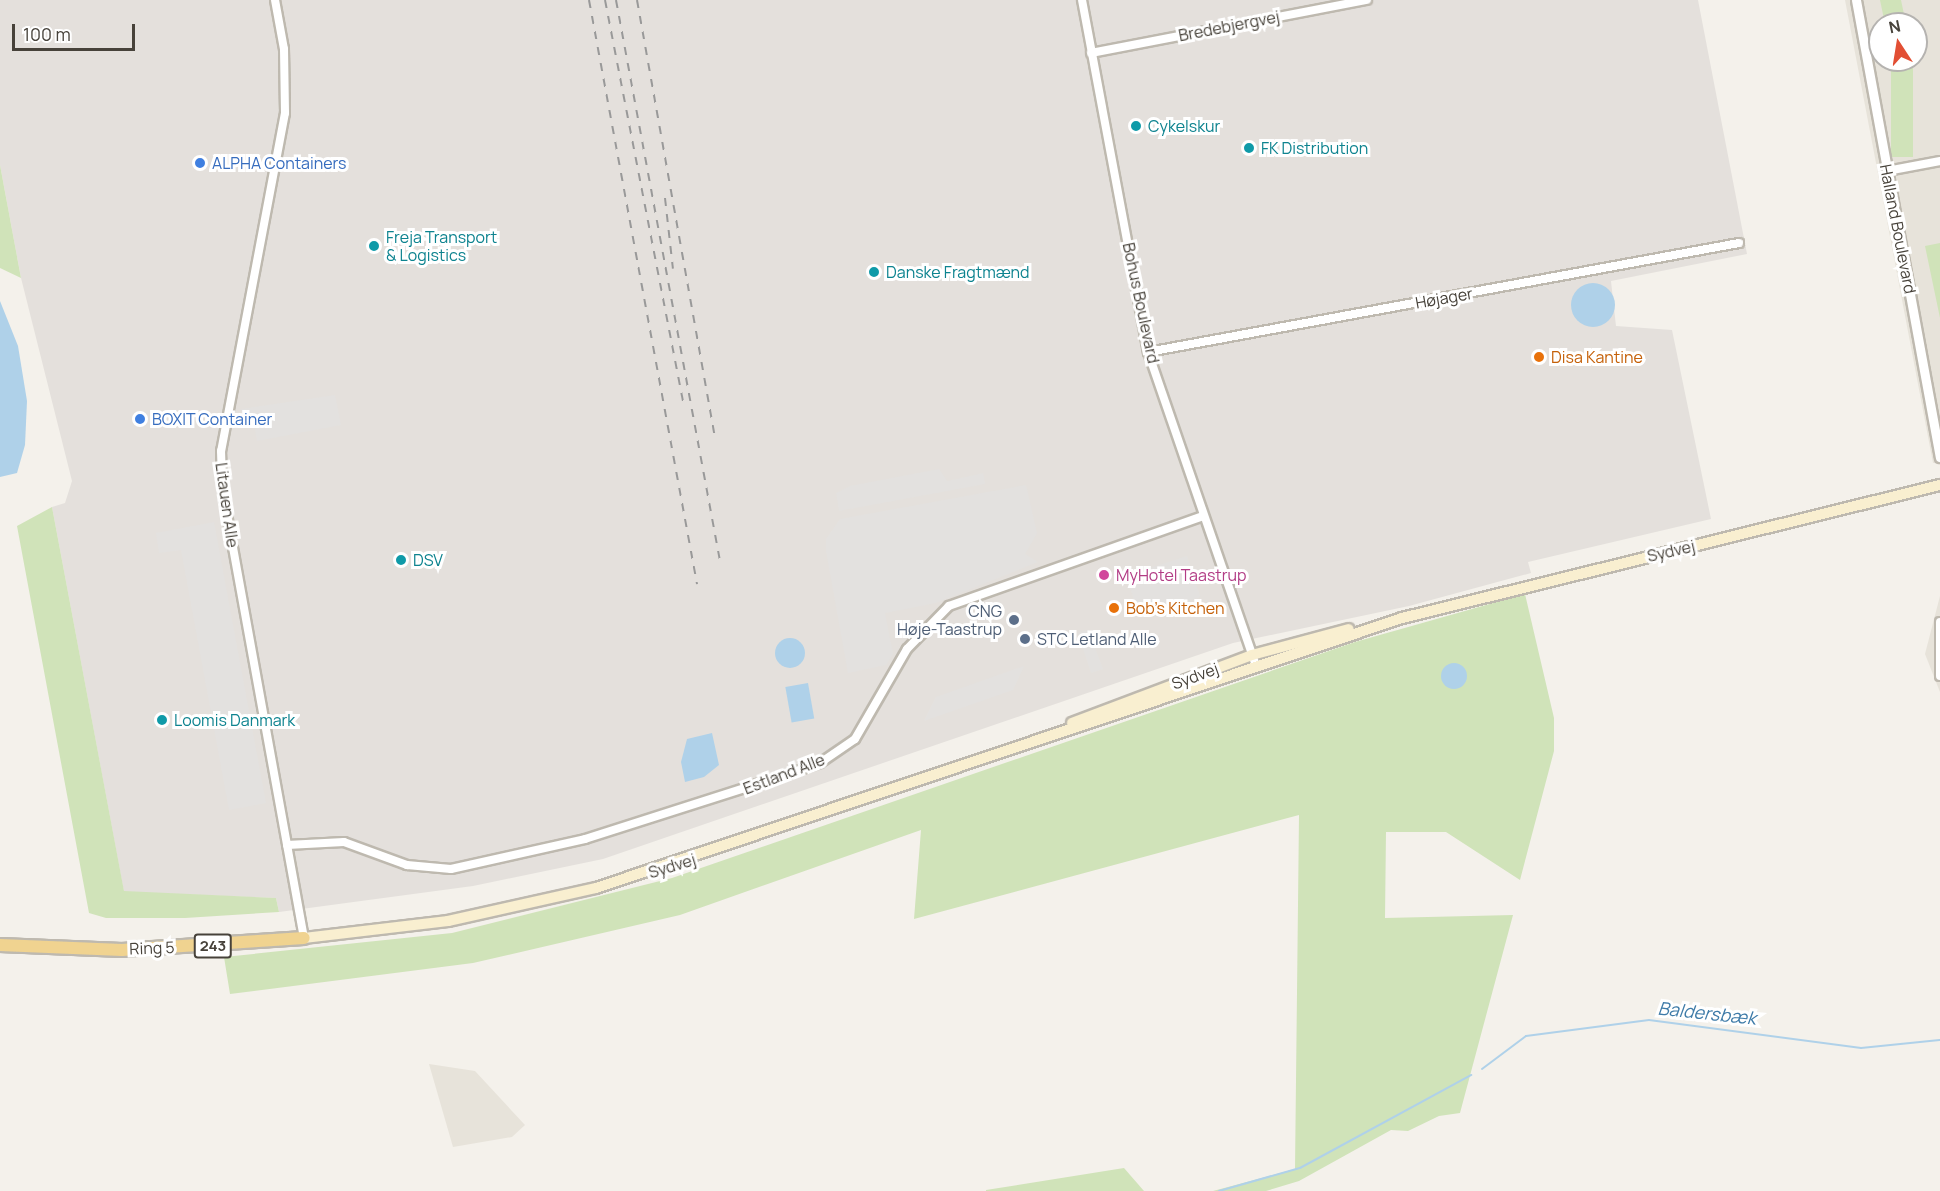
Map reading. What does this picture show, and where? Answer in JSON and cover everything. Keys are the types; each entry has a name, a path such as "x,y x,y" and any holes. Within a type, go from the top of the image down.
{"highway":[{"name":"Ring 5","path":"0,945 122,950 304,938"}],"main road":[{"name":"Sydvej","path":"304,938 448,921 596,888 1028,743 1254,660 1402,618 1940,485"}],"street":[{"name":"Litauen Alle","path":"275,0 284,49 285,113 220,451 222,487 304,938"},
{"name":"Bohus Boulevard","path":"1082,0 1149,352 1203,516 1254,660"},
{"name":"Bredebjergvej","path":"1091,52 1367,0"},
{"name":"Halland Boulevard","path":"1856,0 1940,457"},
{"path":"1887,171 1940,161"},
{"name":"Højager","path":"1149,352 1739,243"},
{"name":"Estland Alle","path":"287,845 344,842 406,865 451,869 585,839 820,763 855,739 913,640 949,606 1203,516"},
{"path":"1940,622 1940,676"}],"shaded area":[{"path":"0,0 1698,0 1747,254 1611,281 1616,326 1672,330 1711,519 1528,562 1531,573 1409,606 1233,643 603,859 473,886 279,912 276,898 124,892 52,507 65,503 72,481 21,278 0,165"},
{"path":"1845,0 1940,0 1940,462 1933,463"},
{"path":"335,395 341,425 257,441 254,424 245,425 241,409"},
{"path":"939,469 947,481 983,473 985,484 839,511 836,493 850,486"},
{"path":"1026,485 1037,533 1025,554 1038,562 936,603 885,613 893,654 886,665 848,673 826,551 826,539 840,519"},
{"path":"214,522 266,803 229,810 181,550 159,553 156,533"},
{"path":"1187,556 1200,597 1139,617 1126,576"},
{"path":"1940,596 1940,692 1925,654"},
{"path":"1088,630 1103,669 1091,673 1078,633"},
{"path":"1024,666 1013,690 924,721 936,697"},
{"path":"429,1064 475,1071 525,1125 512,1137 453,1147"}],"green space":[{"path":"1880,0 1901,0 1904,12 1882,12"},
{"path":"1891,72 1913,72 1913,157 1891,157"},
{"path":"0,165 21,278 0,268"},
{"path":"1940,243 1940,318 1925,246"},
{"path":"52,507 124,891 276,898 279,912 185,918 106,918 89,913 17,526"},
{"path":"1525,594 1554,718 1554,751 1520,880 1446,832 1386,832 1385,918 1513,915 1460,1113 1439,1116 1408,1131 1391,1130 1299,1181 1266,1191 1213,1191 1295,1169 1299,815 914,919 921,830 680,915 473,963 230,994 224,957 452,933 672,878 1355,642"},
{"path":"1124,1168 1144,1191 986,1191 986,1190"}],"water":[{"path":"1593,283 1609,289 1615,305 1609,321 1593,327 1577,321 1571,305 1577,289"},
{"path":"0,301 18,346 27,401 25,445 17,473 0,477"},
{"path":"790,638 800,643 805,653 800,663 790,668 780,663 775,653 780,643"},
{"path":"1454,663 1463,667 1467,676 1463,685 1454,689 1445,685 1441,676 1445,667"},
{"path":"808,683 814,718 792,722 785,687"},
{"path":"712,733 719,765 704,777 685,782 681,762 687,739"}],"waterway":[{"name":"Baldersbæk","path":"1482,1069 1526,1036 1649,1020 1861,1048 1940,1040"},
{"name":"Baldersbæk","path":"1219,1191 1300,1168 1471,1075"}],"railway":[{"path":"589,0 697,584"},
{"path":"605,0 684,406"},
{"path":"616,0 720,561"},
{"path":"637,0 715,436"},
{"path":"665,198 673,269"}],"place":[{"name":"Cykelskur","path":"1136,126"},
{"name":"FK Distribution","path":"1249,148"},
{"name":"ALPHA Containers","path":"200,163"},
{"name":"Freja Transport & Logistics","path":"374,246"},
{"name":"Danske Fragtmænd","path":"874,272"},
{"name":"Disa Kantine","path":"1539,357"},
{"name":"BOXIT Container","path":"140,419"},
{"name":"DSV","path":"401,560"},
{"name":"MyHotel Taastrup","path":"1104,575"},
{"name":"Bob's Kitchen","path":"1114,608"},
{"name":"CNG Høje-Taastrup","path":"1014,620"},
{"name":"STC Letland Alle","path":"1025,639"},
{"name":"Loomis Danmark","path":"162,720"}]}
